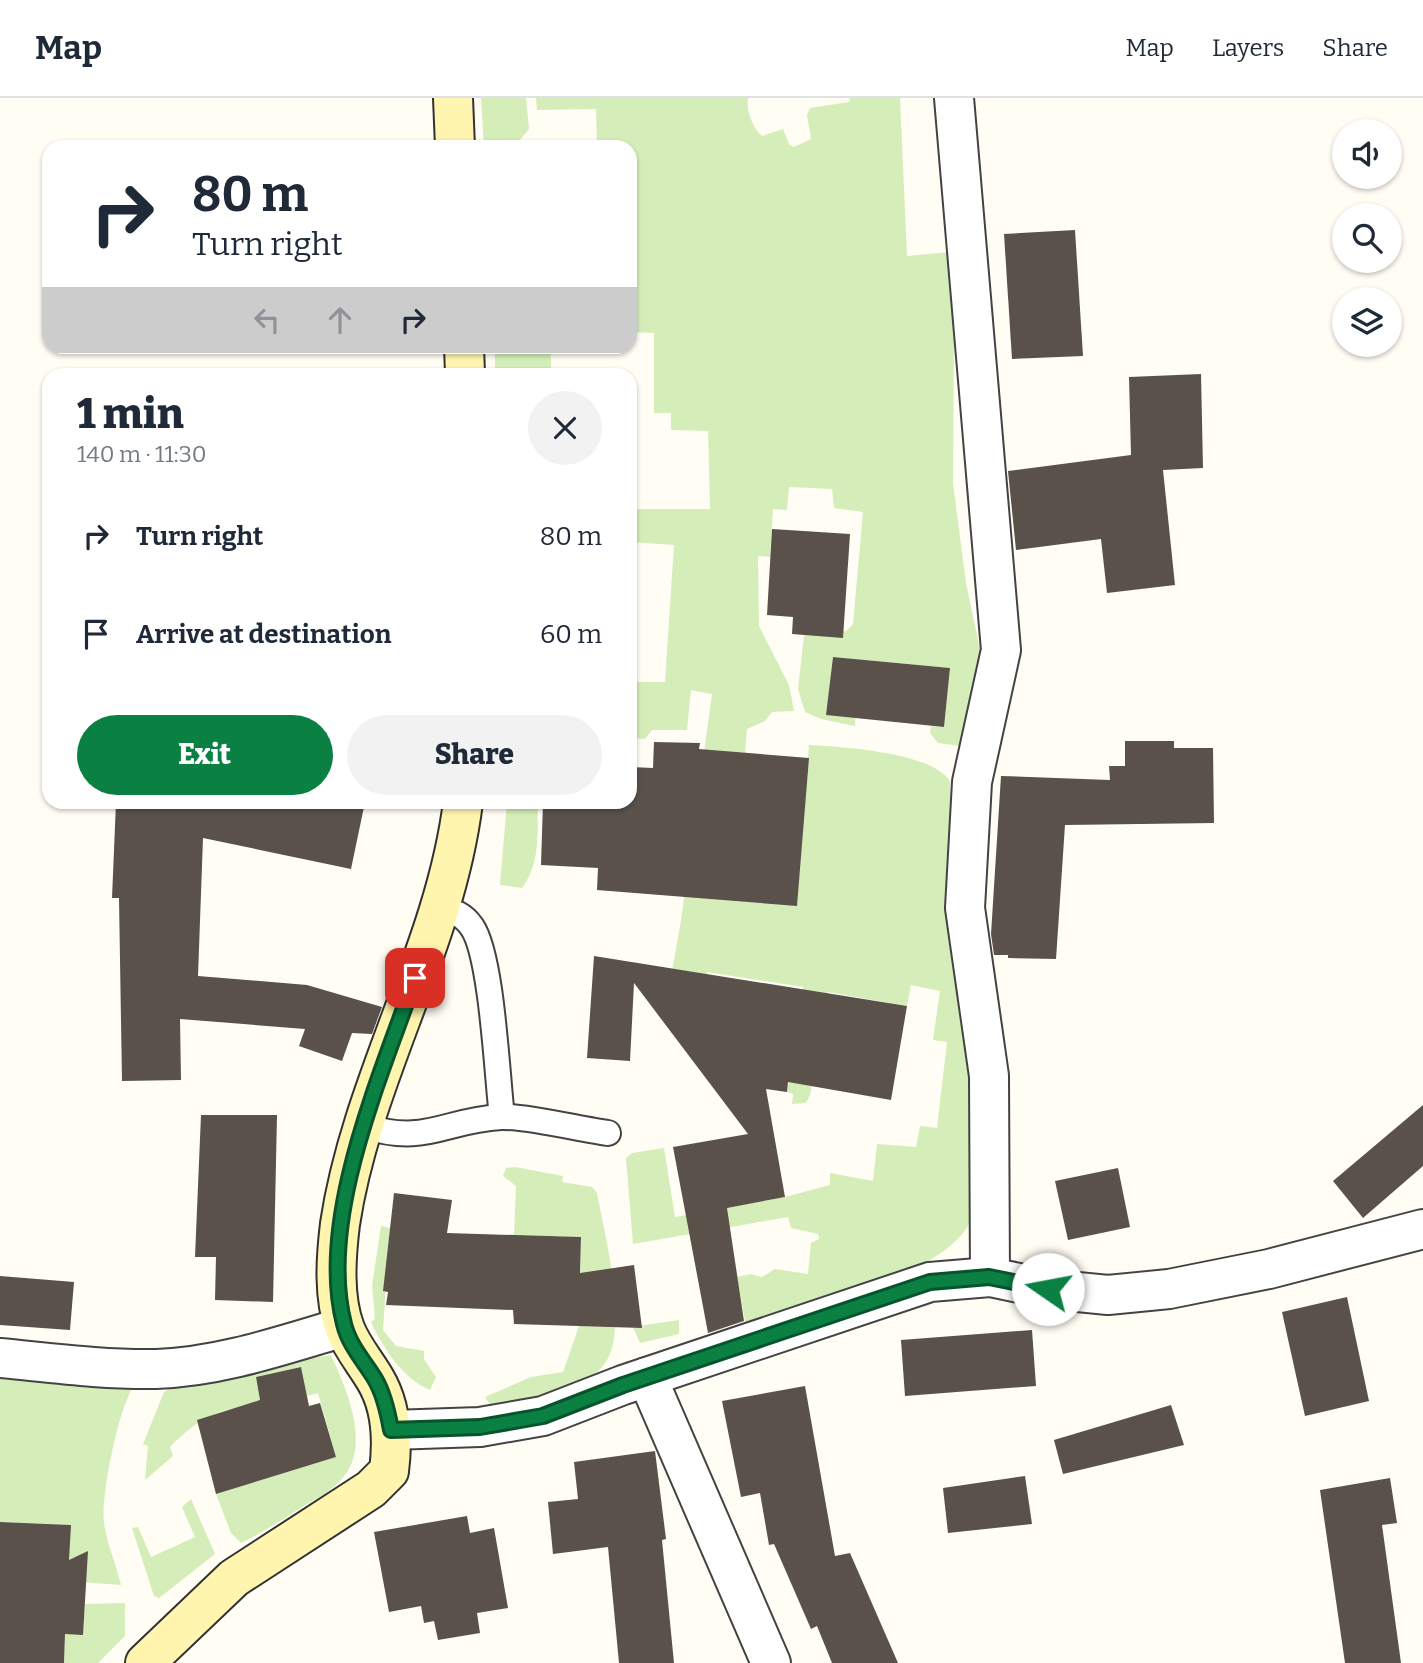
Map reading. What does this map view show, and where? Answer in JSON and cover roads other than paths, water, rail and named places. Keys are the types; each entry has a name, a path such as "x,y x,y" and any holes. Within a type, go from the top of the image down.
{"street":[{"path":"453,98 455,140"},
{"path":"954,98 1001,650 972,782 965,908 989,1076 989,1277"},
{"path":"145,1663 234,1578 382,1481 389,1471 391,1430 376,1380 358,1355 344,1327 337,1294 341,1222 364,1126 441,909 462,809"},
{"path":"391,1430 480,1427 543,1416 647,1377 930,1282 989,1277 1048,1289 1108,1295 1157,1290 1269,1269 1423,1229"},
{"path":"0,1358 105,1368 162,1368 254,1354 344,1327"},
{"path":"647,1377 771,1663"}],"lane":[{"path":"441,909 459,913 473,928 484,953 502,1117"},
{"path":"364,1126 388,1134 413,1136 502,1117 608,1133"}]}
